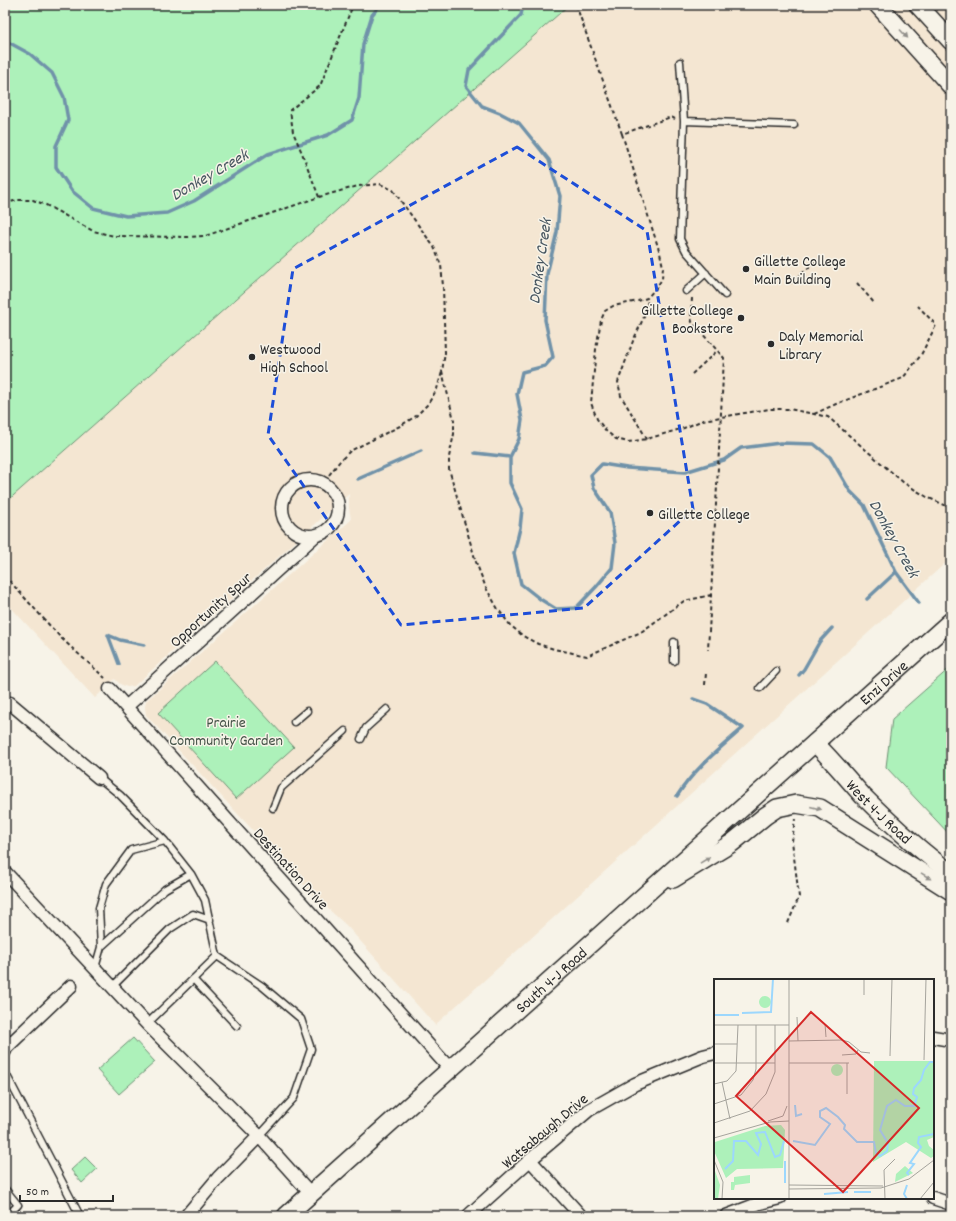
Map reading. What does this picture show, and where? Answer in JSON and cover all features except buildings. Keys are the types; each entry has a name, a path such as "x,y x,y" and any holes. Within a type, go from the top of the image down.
{"main road":[{"path":"878,5 951,86"},
{"path":"918,5 951,42"},
{"name":"Enzi Drive","path":"815,744 951,621"},
{"name":"West 4-J Road","path":"815,744 831,759 863,796 928,857 951,873"},
{"name":"South 4-J Road","path":"286,1216 636,902 815,744"},
{"path":"636,902 732,843 777,808 796,804 820,808 951,892"}],"street":[{"name":"Opportunity Spur","path":"126,707 316,535 324,532 331,526 337,514 337,501 327,486 311,480 302,482 287,492 283,501 282,510 290,527 298,533 307,536 316,535"},
{"name":"Destination Drive","path":"110,689 450,1069"},
{"path":"5,702 10,703 99,778"},
{"path":"5,872 147,1024 258,1136 311,1194"},
{"path":"5,1051 6,1048 71,986"},
{"path":"934,1037 951,1040"},
{"name":"Watsabaugh Drive","path":"468,1216 530,1160 589,1110 635,1084 703,1056 714,1053"},
{"path":"186,1216 218,1178 258,1136"},
{"path":"530,1160 581,1216"},
{"path":"934,1198 951,1204"},
{"path":"726,1216 760,1202 775,1199"}],"lane":[{"path":"680,62 684,121 680,239 686,251 725,295"},
{"path":"684,121 794,125"},
{"path":"686,291 706,274"},
{"path":"674,642 674,661"},
{"path":"760,688 776,671"},
{"path":"361,739 366,728 387,709"},
{"path":"294,722 307,711"},
{"path":"273,808 281,788 345,731"},
{"path":"99,778 120,795 165,841 191,874 205,900 218,956 262,986 301,1019 311,1049 294,1098 258,1136"},
{"path":"95,968 101,947 99,908 106,884 132,850 165,841"},
{"path":"101,947 165,889 191,874"},
{"path":"112,987 170,929 193,914 210,920"},
{"path":"147,1024 218,956"},
{"path":"193,979 237,1026"},
{"path":"5,1072 80,1216"},
{"path":"5,1188 18,1205 7,1216"}],"path":[{"path":"319,197 293,132 290,110 320,86 353,5"},
{"path":"576,5 622,134 663,267 662,279 647,298 613,306 605,312 601,320 596,349 591,403 606,432 616,439 628,442 646,439 684,428 703,420 768,409 789,409 828,417 904,483 927,497 951,508"},
{"path":"622,134 671,118 684,121"},
{"path":"5,204 17,200 33,200 93,231 114,236 189,237 205,236 319,197 358,186 380,184 393,190 434,247 441,265 445,353 442,371 436,389 428,404 416,416 400,426 350,451 329,475"},
{"path":"791,283 815,262"},
{"path":"857,283 875,304"},
{"path":"686,291 693,298 691,317 692,322 724,358 708,650"},
{"path":"646,439 621,396 618,382 633,341 648,308 647,298"},
{"path":"814,414 903,378 921,355 936,325 918,306"},
{"path":"692,374 717,351"},
{"path":"442,371 454,420 454,434 449,457 449,469 476,562 486,588 498,609 514,629 538,644 587,656 641,632 684,601 711,595"},
{"path":"5,576 61,638 108,682 110,689"},
{"path":"705,685 706,674"},
{"path":"788,923 799,897 792,841 796,812"}],"highlighted area":[{"path":"517,147 647,231 693,509 584,608 401,625 268,435 293,269"}],"shaded area":[{"name":"Gillette College","path":"569,5 951,5 951,558 435,1025 346,925 313,895 146,715 146,701 351,520 349,494 134,686 127,687 120,684 115,679 95,698 5,601 5,503"}],"green space":[{"path":"5,5 569,5 5,503"},
{"name":"Prairie Community Garden","path":"215,661 294,747 236,799 158,713"},
{"path":"951,667 951,836 886,767 892,719"},
{"path":"133,1038 155,1062 119,1094 97,1070"},
{"path":"85,1157 97,1169 82,1183 71,1170"}],"waterway":[{"name":"Donkey Creek","path":"5,42 8,42 30,54 52,73 64,97 68,120 56,146 56,167 72,191 93,208 126,216 167,213 194,201 268,154 328,135 352,120 359,98 363,44 372,15 380,5"},
{"name":"Donkey Creek","path":"523,5 521,15 469,70 466,86 482,106 519,123 549,160 560,196 557,232 547,274 545,320 553,357 545,366 522,372 517,394 522,420 519,439 510,457 510,483 522,509 520,528 514,553 521,584 556,609 576,608 612,568 615,543 610,512 594,488 591,475 602,464 627,468 685,472 724,460 741,448 780,443 814,444 830,457 850,491 864,505 896,572 919,603"},
{"path":"358,479 421,451"},
{"path":"475,453 510,457"},
{"path":"867,599 896,572"},
{"path":"799,675 820,641 832,628"},
{"path":"108,635 120,640 144,645"},
{"path":"108,635 119,664"},
{"path":"677,796 699,768 743,728 707,704 693,699"}],"place":[{"name":"Gillette College Main Building","path":"746,269"},
{"name":"Gillette College Bookstore","path":"741,318"},
{"name":"Daly Memorial Library","path":"771,344"},
{"name":"Westwood High School","path":"252,357"},
{"name":"Gillette College","path":"650,513"}]}
